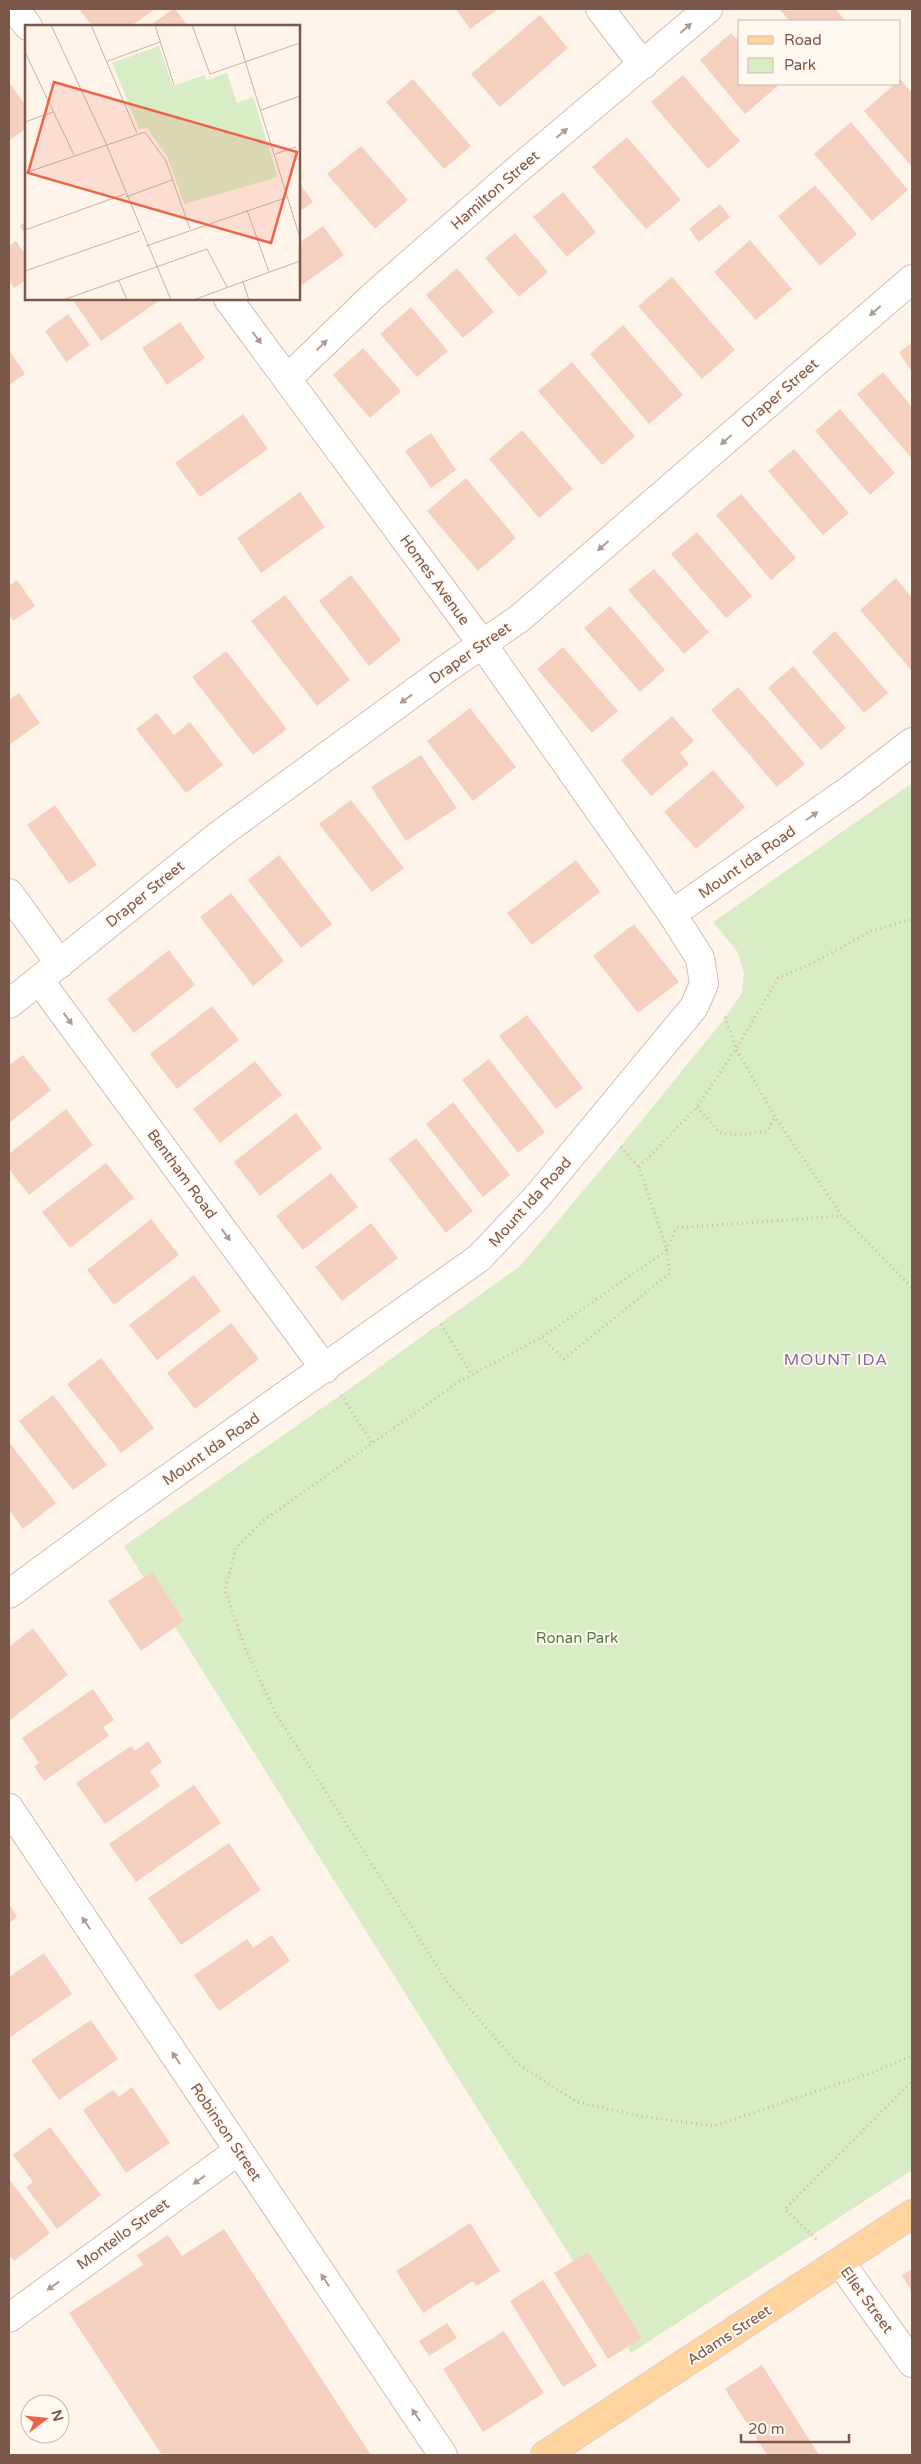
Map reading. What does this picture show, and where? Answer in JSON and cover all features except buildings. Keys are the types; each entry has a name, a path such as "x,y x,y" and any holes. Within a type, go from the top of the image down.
{"main road":[{"name":"Adams Street","path":"545,2455 912,2214"}],"street":[{"path":"15,9 27,25"},
{"path":"600,9 643,65"},
{"name":"Hamilton Street","path":"287,379 380,290 517,170 708,9"},
{"name":"Draper Street","path":"9,1004 219,835 528,612 912,279"},
{"name":"Homes Avenue","path":"229,300 483,645 672,914"},
{"name":"Mount Ida Road","path":"9,1594 130,1505 479,1258 536,1198 694,1006 704,984 700,958 672,914 852,788 912,742"},
{"name":"Bentham Road","path":"9,893 49,972 325,1368"},
{"name":"Robinson Street","path":"9,1808 443,2455"},
{"name":"Montello Street","path":"9,2318 238,2151"},
{"name":"Ellet Street","path":"840,2262 912,2363"}],"path":[{"path":"542,1338 564,1359 670,1273 667,1250 639,1167 697,1108 736,1049 778,978 813,963 871,931 912,919"},
{"path":"736,1049 775,1117 842,1216 912,1288"},
{"path":"697,1108 720,1133 740,1135 767,1131 775,1117"},
{"path":"842,1216 676,1228 667,1250 542,1338 472,1375 372,1443 257,1527 236,1548 225,1590 246,1648 276,1714 449,1985 518,2064 577,2102 640,2116 714,2126 868,2074 912,2056"},
{"path":"424,1297 472,1375"},
{"path":"325,1368 372,1443"},
{"path":"840,2262 785,2209 912,2081"}],"green space":[{"name":"Ronan Park","path":"912,783 912,2170 631,2353 124,1546 338,1397 520,1266 725,1018 742,993 744,973 737,951 713,922"}],"district":[{"name":"MOUNT IDA","path":"836,1360"}]}
